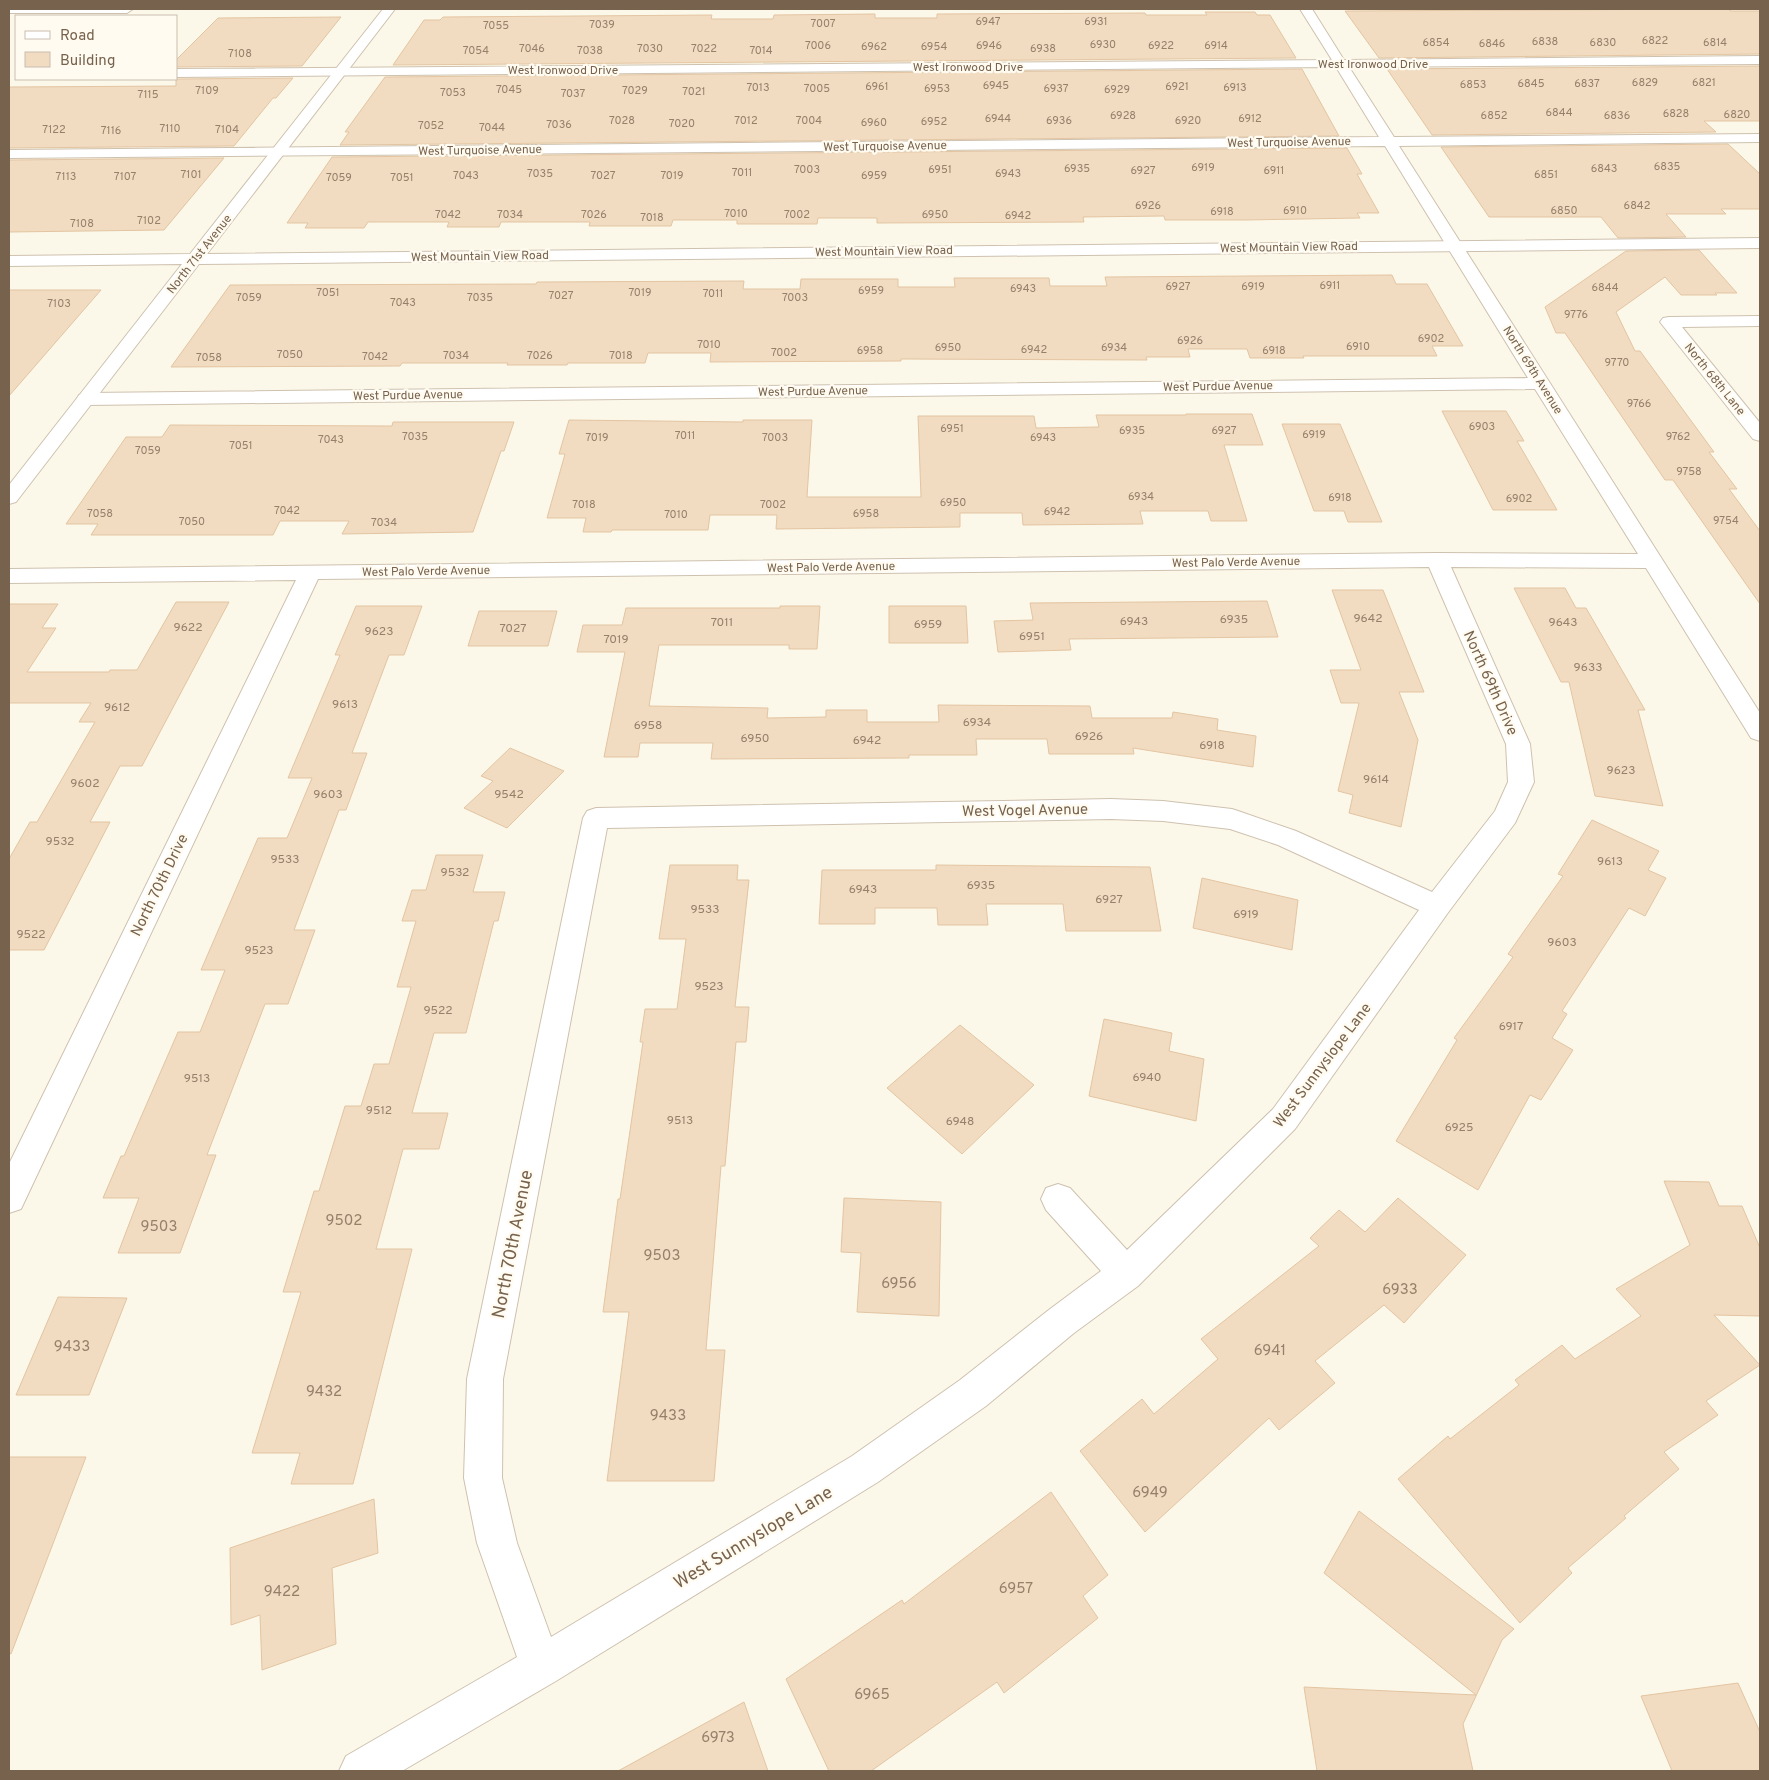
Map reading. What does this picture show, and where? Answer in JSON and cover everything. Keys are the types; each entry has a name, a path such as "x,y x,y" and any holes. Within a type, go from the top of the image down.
{"street":[{"path":"9,10 127,9"},
{"name":"North 71st Avenue","path":"9,498 389,9"},
{"name":"North 69th Avenue","path":"1306,9 1760,732"},
{"name":"West Ironwood Drive","path":"178,73 1760,60"},
{"name":"West Turquoise Avenue","path":"9,154 1760,138"},
{"name":"West Mountain View Road","path":"9,261 1760,243"},
{"name":"North 68th Lane","path":"1760,321 1669,322 1760,436"},
{"name":"West Purdue Avenue","path":"86,399 1540,383"},
{"name":"West Palo Verde Avenue","path":"9,576 1437,560 1653,561"},
{"name":"North 69th Drive","path":"1437,560 1518,744 1521,782 1506,816 1437,906"},
{"name":"North 70th Drive","path":"9,1198 310,573"},
{"name":"West Vogel Avenue","path":"596,818 1111,809 1232,819 1287,838 1437,906"},
{"name":"North 70th Avenue","path":"541,1666 497,1543 483,1478 485,1379 596,818"},
{"name":"West Sunnyslope Lane","path":"361,1771 541,1666 865,1469 973,1393 1062,1321 1126,1274 1284,1119 1437,906"},
{"path":"1058,1199 1126,1274"}],"building":[{"path":"1728,9 1731,11 1760,11 1760,54 1379,58 1345,11"},
{"path":"1205,12 1255,12 1257,15 1270,15 1296,58 393,65 424,20 440,20 443,17 712,15 711,19 773,19 774,15 875,14 875,18 937,18 937,14 1145,13 1146,15 1207,15"},
{"path":"341,17 302,66 178,67 178,58 218,18"},
{"path":"1760,66 1760,121 1704,121 1716,132 1432,135 1387,69"},
{"path":"1302,69 1339,136 340,145 349,132 345,132 385,77"},
{"path":"293,78 276,98 273,98 234,146 9,148 9,87 176,86 176,80"},
{"path":"1728,144 1760,174 1760,209 1721,209 1726,214 1666,214 1686,237 1618,238 1601,217 1489,217 1441,147"},
{"path":"1347,148 1362,174 1357,174 1379,213 1357,213 1360,218 1246,220 1165,220 1164,216 1083,217 1084,222 877,223 877,218 818,218 817,224 737,224 737,220 673,220 671,226 589,226 590,222 501,222 499,227 447,227 449,222 368,222 364,228 305,228 308,223 287,223 332,157"},
{"path":"224,158 164,230 9,232 9,160"},
{"path":"1699,250 1737,293 1681,295 1665,277 1616,312 1635,351 1640,351 1714,452 1709,452 1737,489 1729,489 1760,531 1760,604 1673,480 1665,480 1565,333 1556,333 1545,307 1626,251"},
{"path":"1392,275 1396,284 1427,284 1463,346 1432,346 1437,356 1250,358 1247,349 1188,349 1190,357 1146,357 1147,360 901,359 901,361 710,362 711,353 648,353 645,363 507,365 508,363 402,363 400,366 171,367 230,285 744,281 743,289 800,289 801,279 898,279 898,287 955,287 954,278 1049,278 1050,286 1107,286 1105,277"},
{"path":"9,290 101,290 9,396"},
{"path":"1442,411 1506,411 1524,441 1517,441 1557,510 1493,510"},
{"path":"1252,414 1263,445 1224,445 1247,521 1211,521 1208,511 1140,511 1143,524 1023,525 1022,513 960,513 960,527 776,529 777,515 710,515 708,530 612,530 611,532 583,532 586,518 547,518 565,454 559,454 569,420 743,422 743,420 812,420 807,497 921,497 918,416 1034,416 1036,428 1099,427 1096,415"},
{"path":"393,422 514,422 504,451 501,451 473,532 342,534 349,521 280,521 273,535 91,535 98,524 66,524 126,437 162,437 170,425 392,426"},
{"path":"1282,424 1340,424 1382,522 1348,522 1344,511 1314,511"},
{"path":"1514,588 1565,588 1576,608 1586,608 1645,710 1638,710 1663,806 1595,796 1569,682 1561,682"},
{"path":"1332,590 1383,590 1424,692 1399,692 1418,740 1401,827 1349,813 1353,795 1338,791 1359,703 1341,703 1330,670 1361,670"},
{"path":"1267,601 1278,637 1069,639 1071,650 998,652 994,621 1033,620 1030,603"},
{"path":"176,602 229,602 142,766 120,766 90,822 110,822 44,950 9,950 9,859 30,822 37,822 95,722 79,722 91,703 9,703 9,604 58,604 42,628 56,628 27,672 109,672 110,670 137,670"},
{"path":"356,606 422,606 404,655 389,655 352,753 367,753 346,810 339,810 294,930 315,930 288,1004 265,1004 207,1155 216,1155 180,1253 118,1253 139,1198 103,1198 121,1156 124,1156 178,1032 200,1032 225,970 201,970 258,838 287,838 312,778 288,778 340,655 335,655"},
{"path":"780,606 820,606 817,649 789,649 789,645 659,645 649,706 768,708 767,718 826,717 826,710 867,710 867,722 939,722 938,705 1090,706 1092,718 1172,718 1173,712 1218,719 1217,730 1256,736 1253,767 1133,748 1134,754 1049,754 1047,739 976,739 977,755 909,755 909,758 711,759 713,743 640,743 638,757 604,757 625,652 577,652 583,625 622,625 626,608 780,608"},
{"path":"889,606 966,606 968,643 889,643"},
{"path":"479,611 557,611 548,646 468,646"},
{"path":"510,748 564,771 507,828 464,808 493,781 481,776"},
{"path":"1592,820 1659,851 1648,870 1666,878 1645,916 1629,908 1562,1011 1567,1014 1552,1038 1573,1050 1541,1100 1530,1095 1478,1190 1396,1141 1457,1040 1454,1038 1513,957 1508,954 1563,876 1558,874"},
{"path":"436,855 483,855 473,892 505,892 498,921 494,921 466,1033 434,1033 412,1113 448,1113 439,1149 403,1149 376,1249 412,1249 353,1484 291,1484 300,1453 252,1453 301,1292 283,1292 314,1191 319,1191 345,1106 361,1106 374,1064 389,1064 411,987 397,987 416,921 402,921 412,890 426,890"},
{"path":"670,865 738,865 737,880 749,880 735,1007 749,1007 746,1042 736,1042 725,1166 721,1166 706,1350 725,1350 714,1481 607,1481 629,1312 603,1312 618,1199 620,1199 643,1042 640,1042 645,1009 677,1009 686,939 659,939"},
{"path":"936,865 1150,867 1161,931 1066,931 1063,904 986,904 988,925 938,925 937,908 875,908 875,924 819,924 822,870 936,870"},
{"path":"1202,878 1298,900 1292,950 1193,928"},
{"path":"1104,1019 1172,1033 1169,1051 1204,1059 1196,1121 1089,1096"},
{"path":"960,1025 1034,1085 962,1154 887,1088"},
{"path":"1664,1181 1709,1182 1719,1206 1742,1206 1760,1248 1760,1316 1714,1315 1760,1365 1706,1401 1718,1415 1664,1452 1679,1469 1624,1516 1626,1518 1568,1568 1572,1573 1520,1623 1398,1479 1448,1436 1450,1439 1519,1385 1515,1380 1562,1345 1575,1359 1641,1316 1616,1289 1690,1245"},
{"path":"844,1198 941,1202 939,1316 857,1312 861,1253 841,1252"},
{"path":"1398,1198 1466,1255 1404,1323 1384,1305 1315,1361 1335,1383 1279,1430 1269,1418 1145,1532 1080,1451 1142,1399 1154,1414 1218,1359 1201,1339 1319,1246 1310,1238 1339,1210 1365,1232"},
{"path":"58,1297 127,1298 89,1395 16,1395"},
{"path":"9,1457 86,1457 11,1654 9,1653"},
{"path":"1051,1492 1108,1575 1083,1596 1098,1618 1004,1693 997,1682 871,1771 829,1771 786,1679 902,1600 904,1604"},
{"path":"374,1499 378,1553 332,1568 336,1644 262,1670 260,1615 231,1625 230,1548"},
{"path":"1359,1511 1514,1629 1502,1640 1463,1724 1473,1771 1317,1771 1304,1687 1476,1695 1324,1573"},
{"path":"1738,1683 1760,1732 1760,1771 1672,1771 1641,1696"},
{"path":"744,1702 768,1771 618,1771"}]}
